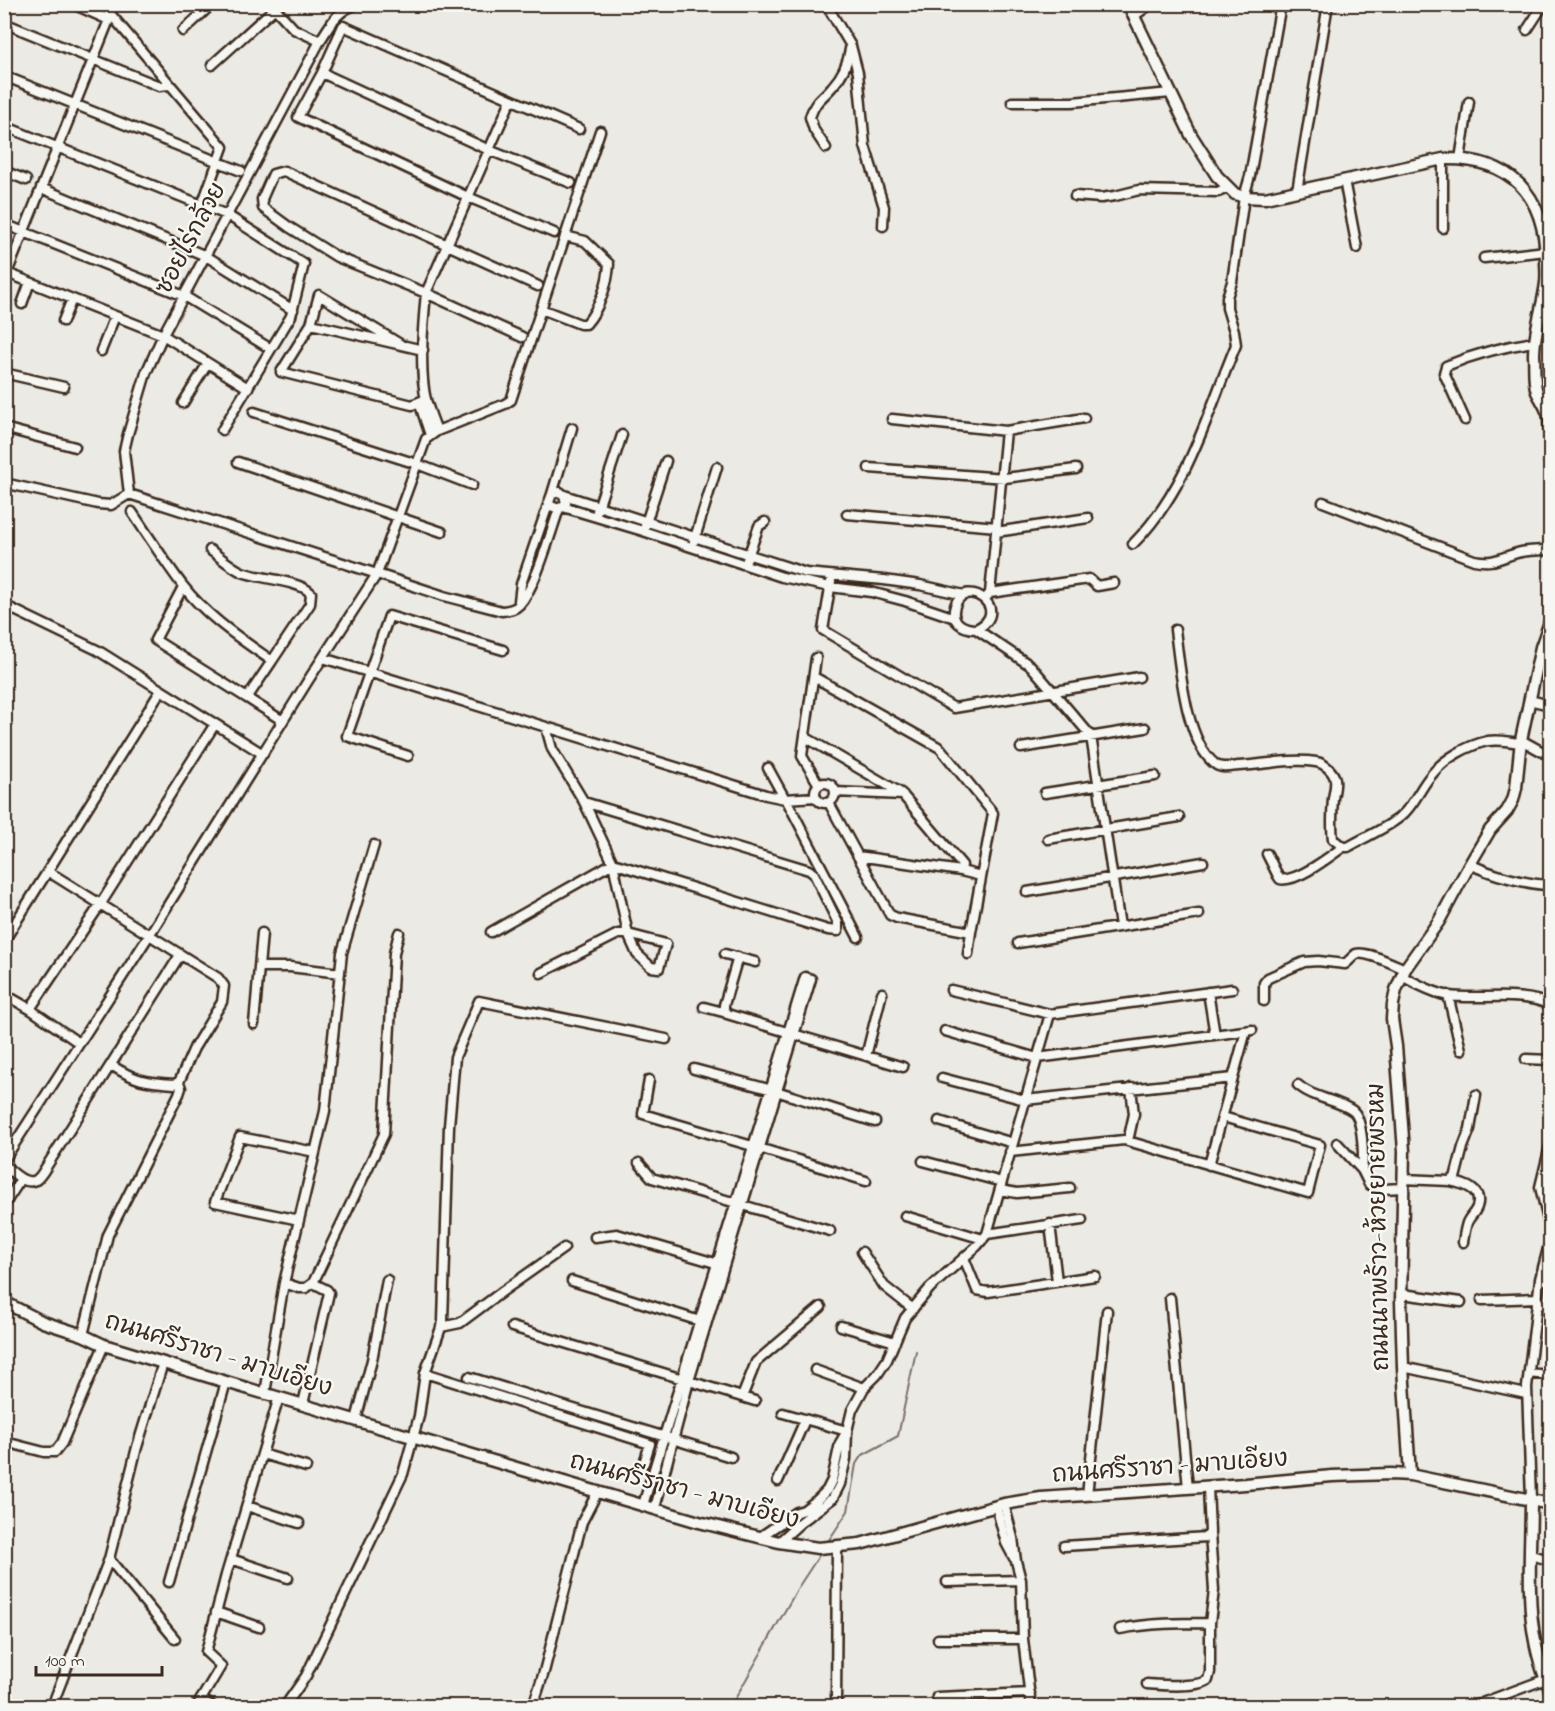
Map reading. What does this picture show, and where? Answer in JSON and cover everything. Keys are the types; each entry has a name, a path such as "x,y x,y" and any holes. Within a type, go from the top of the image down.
{"street":[{"path":"73,4 111,18"},
{"path":"102,4 111,18 223,147 201,205"},
{"path":"183,31 212,4"},
{"path":"826,4 851,46 858,73 867,156 884,207 883,226"},
{"path":"1128,4 1191,135 1217,176 1235,194 1265,198 1443,159 1460,159 1493,167 1506,172 1521,185 1540,216 1544,234 1548,278 1535,342 1536,389 1550,414 1551,463"},
{"path":"1134,16 1151,4"},
{"path":"1133,544 1178,486 1197,446 1236,345 1227,308 1227,297 1232,282 1244,197 1250,176 1281,4"},
{"path":"1297,191 1328,4"},
{"path":"1527,30 1544,4"},
{"name":"ซอยไร่กล้วย","path":"129,494 124,451 146,373 163,335 320,41 336,16 352,5"},
{"path":"212,65 273,6 294,29 320,41"},
{"path":"111,18 8,273 163,335 248,388"},
{"path":"4,24 159,86 169,85"},
{"path":"554,233 468,197 298,117 322,74 343,26 579,129"},
{"path":"826,148 814,130 810,117 818,99 832,87 848,65 851,46"},
{"path":"322,74 489,150 571,183"},
{"path":"4,76 241,171"},
{"path":"1012,102 1072,102 1171,93"},
{"path":"433,433 422,401 423,322 426,293 511,100"},
{"path":"1460,159 1469,102"},
{"path":"4,126 227,215 304,264 291,316 222,430"},
{"path":"4,1160 150,934 377,574 426,439 433,433 511,400 600,131"},
{"path":"1443,159 1443,228"},
{"path":"4,171 26,180"},
{"path":"522,338 426,293 338,257 263,208 262,200 273,174 284,171 538,286"},
{"path":"1344,180 1357,248"},
{"path":"41,188 206,255 293,310"},
{"path":"1075,196 1101,198 1139,189 1218,192 1228,188"},
{"path":"4,224 184,296 271,349"},
{"path":"541,309 579,324 586,324 596,309 605,285 609,264 585,241 565,236"},
{"path":"1484,258 1545,251"},
{"path":"22,304 30,282"},
{"path":"400,344 319,295 311,324 281,372 412,405 422,401"},
{"path":"63,321 72,299"},
{"path":"101,351 115,316"},
{"path":"311,324 423,350"},
{"path":"1465,420 1444,373 1446,366 1511,345 1535,342"},
{"path":"183,403 208,363"},
{"path":"4,373 64,387"},
{"path":"254,412 417,464 472,485"},
{"path":"892,419 1006,430 1084,418"},
{"path":"4,428 75,447"},
{"path":"519,605 521,584 573,428"},
{"path":"1006,430 997,530 988,596 989,618 984,626 976,629 967,629 955,618 954,609 957,601 964,595 972,593 988,596 1089,579 1096,586 1114,583"},
{"path":"595,516 622,435"},
{"path":"644,531 666,461"},
{"path":"238,462 442,532"},
{"path":"692,547 717,467"},
{"path":"869,468 1002,478 1076,469"},
{"path":"4,483 98,504 111,505 129,494 444,596 502,611 511,610 519,605 531,587 561,508 566,503 564,495"},
{"path":"550,498 560,492 806,573 920,585 964,595"},
{"path":"550,498 551,506 644,531 782,577 830,587 871,592 955,618"},
{"path":"1323,502 1474,560 1488,562 1535,549 1551,550"},
{"path":"132,512 183,587 234,634 272,661"},
{"path":"847,514 997,530 1088,518"},
{"path":"744,565 759,526 765,522"},
{"path":"210,550 241,572 292,584 307,589 311,593 310,604 247,698"},
{"path":"831,575 823,630 954,708 1139,677"},
{"path":"183,587 155,640 283,721"},
{"path":"4,605 97,650 262,754"},
{"path":"408,756 347,736 389,616 504,650"},
{"name":"ถนนนาพร้าว-ห้วยยายพรหม","path":"1410,1475 1403,1367 1404,1151 1392,1019 1393,1005 1403,973 1439,921 1490,830 1513,800 1520,742 1541,647 1551,622"},
{"path":"976,629 1031,666 1091,736 1120,926"},
{"path":"1175,630 1188,714 1201,746 1214,763 1220,767 1282,762 1323,764 1335,779 1331,824 1334,839 1343,847"},
{"path":"323,658 766,795 786,799 816,796"},
{"path":"816,658 802,756 819,786"},
{"path":"814,677 940,748 993,813 968,954"},
{"path":"4,941 161,690"},
{"path":"1529,700 1551,705"},
{"path":"30,1009 100,905 215,724"},
{"path":"541,973 618,934 628,934 666,944 659,968 651,967 637,954 628,934 613,863 584,802 552,749 546,727"},
{"path":"1021,748 1145,728"},
{"path":"805,737 903,795 962,865 961,871"},
{"path":"1267,854 1280,879 1288,880 1308,870 1343,847 1348,847 1399,818 1413,805 1432,773 1448,759 1488,741 1520,742 1551,756"},
{"path":"768,768 858,937"},
{"path":"1045,793 1155,776"},
{"path":"827,784 835,792 835,796 829,802 821,802 816,796 816,789 827,784"},
{"path":"835,792 903,795"},
{"path":"491,932 613,863 828,930 838,931 838,923 814,874 809,870 584,802"},
{"path":"829,802 890,915 971,932"},
{"path":"1048,839 1179,817"},
{"path":"265,1393 284,1283 325,1111 342,953 374,845"},
{"path":"858,856 981,876"},
{"path":"1027,892 1203,862"},
{"path":"1470,864 1488,873 1551,885"},
{"path":"49,872 218,978 224,986 222,1002 194,1048 179,1082 181,1088 179,1094 108,1235 83,1335"},
{"path":"1018,943 1199,914"},
{"path":"254,1024 262,933"},
{"path":"284,1283 306,1288 313,1283 384,1134 394,953 399,933"},
{"path":"725,954 756,962"},
{"path":"1264,1001 1264,983 1278,973 1304,962 1345,964 1355,955 1360,954 1378,958 1448,996 1509,997 1544,1001 1551,1005"},
{"path":"4,1165 21,1179 29,1181 36,1179 43,1172 180,955"},
{"path":"728,1014 724,1010 724,1005 738,957"},
{"path":"259,967 290,967 340,973"},
{"path":"655,1508 669,1439 703,1322 773,1090 811,979 805,977 791,1034"},
{"path":"951,990 1050,1014 1232,989"},
{"path":"1208,992 1215,1035"},
{"path":"866,1056 882,993"},
{"path":"4,994 79,1043"},
{"path":"1448,996 1461,1050"},
{"path":"285,1707 306,1676 403,1474 413,1438 419,1416 425,1373 443,1322 449,1126 455,1057 479,1001 666,1039"},
{"path":"704,1007 903,1067"},
{"path":"779,1542 833,1497 840,1484 846,1459 847,1431 852,1410 864,1388 887,1360 905,1318 930,1288 985,1236 1050,1014"},
{"path":"945,1031 1037,1058 1249,1030 1209,1165"},
{"path":"1526,1059 1551,1060"},
{"path":"111,1065 138,1080 174,1084 179,1082"},
{"path":"694,1069 773,1090 875,1122"},
{"path":"942,1078 1025,1100 1233,1078"},
{"path":"649,1080 643,1114 866,1181"},
{"path":"1298,1085 1306,1092 1346,1107 1359,1118 1364,1159 1362,1170"},
{"path":"1128,1141 1134,1114 1131,1088"},
{"path":"1450,1181 1455,1179 1457,1174 1470,1129 1476,1095"},
{"path":"939,1121 1012,1148 1124,1140 1308,1193 1320,1145 1223,1117"},
{"path":"299,1220 215,1202 240,1137 315,1152"},
{"path":"1337,1143 1362,1170 1369,1184 1376,1188 1383,1189 1403,1183 1450,1181 1461,1183 1477,1192 1477,1206 1467,1223 1463,1242"},
{"path":"1474,1707 1548,1684 1536,1646 1529,1591 1531,1499 1526,1394 1540,1279 1551,1239 1549,1220 1540,1187 1551,1146"},
{"path":"923,1161 1017,1193 1070,1188"},
{"path":"639,1163 652,1178 830,1232"},
{"path":"4,1204 21,1179"},
{"path":"905,1216 985,1236 1082,1220"},
{"path":"1050,1224 1057,1281"},
{"path":"595,1237 617,1234 721,1264"},
{"path":"441,1327 460,1323 564,1248"},
{"path":"862,1252 884,1286 913,1309"},
{"path":"964,1258 977,1290 988,1292 1095,1276"},
{"path":"1540,1279 1551,1281"},
{"path":"356,1420 372,1360 387,1280"},
{"path":"572,1281 703,1322"},
{"path":"303,1404 329,1293 313,1283"},
{"path":"1402,1294 1461,1302"},
{"path":"1170,1298 1188,1488"},
{"path":"1482,1300 1537,1301 1551,1306"},
{"name":"ถนนศรีราชา - มาบเอียง","path":"4,1302 43,1322 83,1335 104,1345 226,1382 699,1522 779,1542 818,1548 861,1544 1000,1505 1041,1498 1332,1476 1410,1475 1551,1504"},
{"path":"742,1397 756,1362 821,1307"},
{"path":"1087,1495 1107,1311"},
{"path":"842,1326 895,1342"},
{"path":"512,1327 755,1401"},
{"path":"13,1444 44,1452 55,1452 62,1443 104,1345"},
{"path":"52,1707 109,1559 137,1447 164,1363"},
{"path":"1403,1367 1526,1394"},
{"path":"815,1370 864,1388"},
{"path":"425,1373 650,1444 644,1463"},
{"path":"1528,1373 1551,1374"},
{"path":"469,1377 731,1457"},
{"path":"169,1582 226,1382"},
{"path":"212,1707 199,1703 221,1666 206,1652 279,1397"},
{"path":"783,1413 847,1431"},
{"path":"778,1481 805,1420"},
{"path":"760,1537 796,1512 804,1510 827,1490 832,1480 840,1443 847,1431"},
{"path":"643,1505 669,1439"},
{"path":"262,1454 306,1467"},
{"path":"1147,1684 1176,1686 1207,1682 1210,1672 1210,1623 1214,1590 1208,1487"},
{"path":"533,1707 582,1522 597,1492"},
{"path":"1000,1505 1006,1543 1016,1561 1021,1580 1023,1639 1032,1707"},
{"path":"247,1506 299,1523"},
{"path":"1064,1546 1207,1537 1210,1534"},
{"path":"836,1707 837,1546"},
{"path":"1530,1555 1551,1560"},
{"path":"109,1559 175,1639"},
{"path":"231,1559 288,1578"},
{"path":"947,1582 1021,1580"},
{"path":"216,1612 259,1627"},
{"path":"1120,1629 1146,1625 1210,1623"},
{"path":"938,1639 1023,1639"},
{"path":"937,1697 1030,1693"}],"waterway":[{"path":"827,1543 848,1511 856,1464 861,1456 898,1436 916,1351"},
{"path":"731,1706 799,1586 822,1551"}]}
